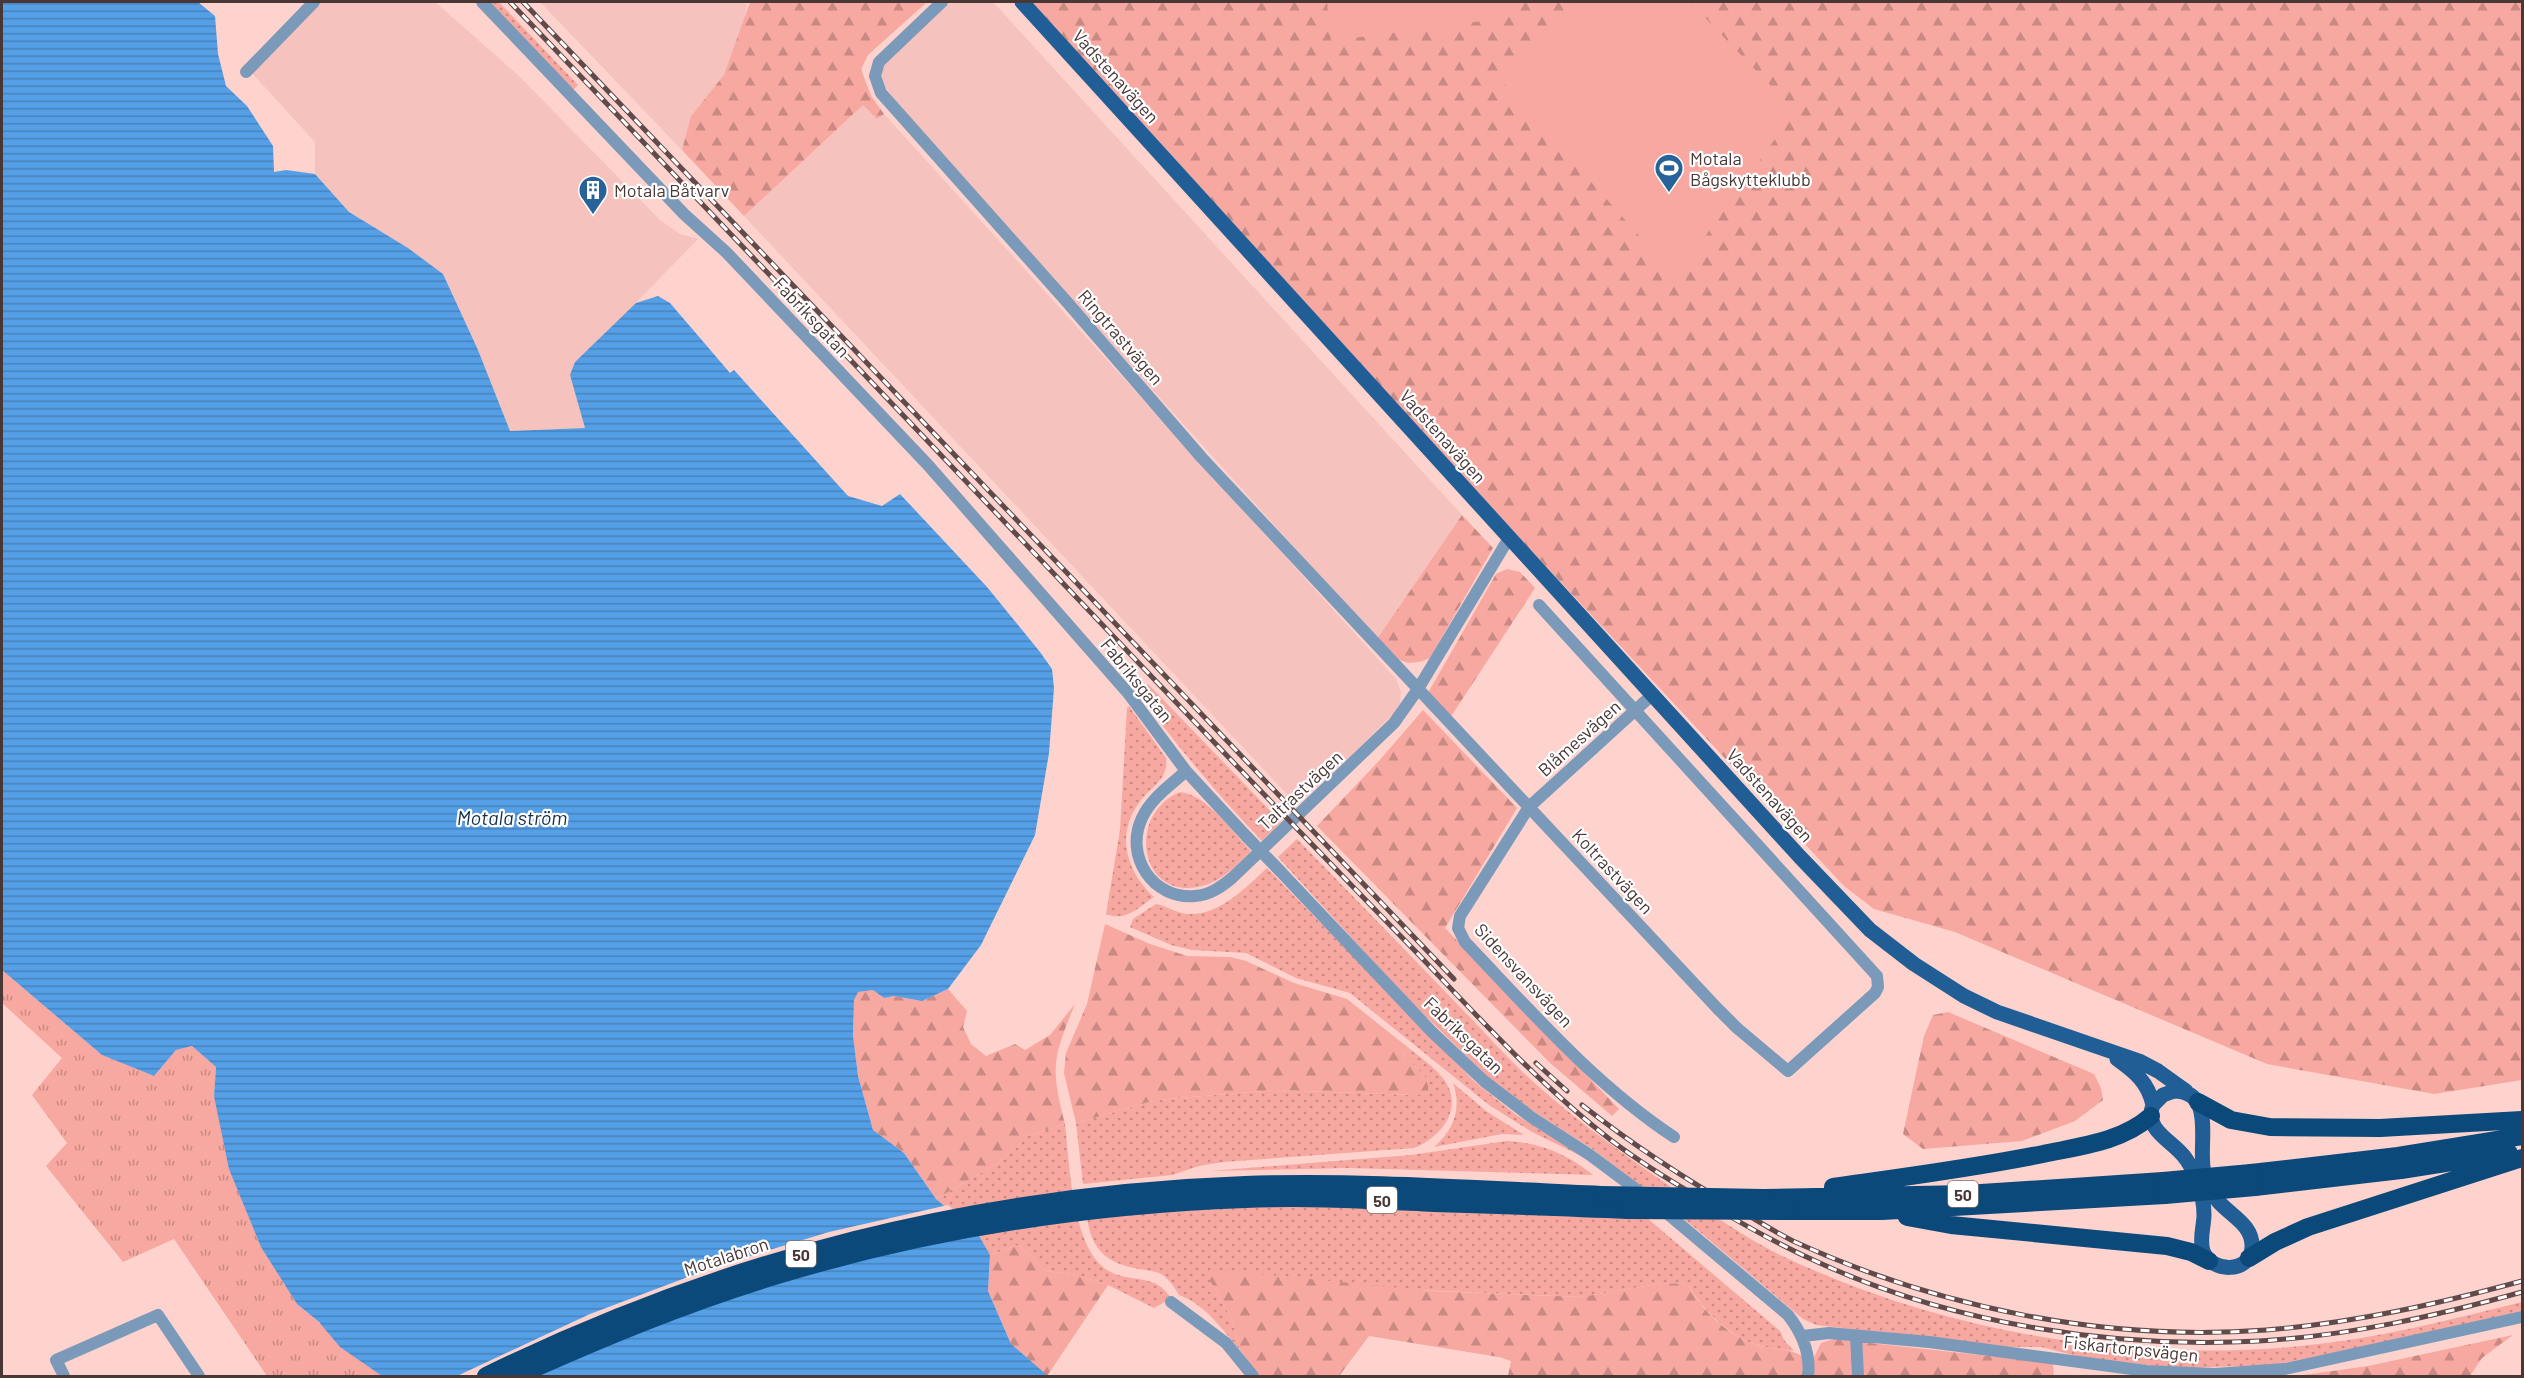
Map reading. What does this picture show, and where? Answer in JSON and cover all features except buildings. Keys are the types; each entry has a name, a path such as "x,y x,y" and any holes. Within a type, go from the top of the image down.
{"highway":[{"path":"2192,1096 2231,1120 2270,1127 2380,1128 2523,1120"},
{"name":"50","path":"1763,1197 1991,1164 2113,1138 2134,1129 2152,1110"},
{"name":"50","path":"2253,1180 2523,1136"},
{"name":"50","path":"1135,1199 1200,1201 1298,1198 1628,1209 1882,1211 2429,1166 2523,1150"},
{"path":"2249,1258 2274,1242 2308,1227 2523,1158"},
{"name":"50","path":"1135,1199 1298,1184 1601,1195 1763,1197 2164,1188"},
{"name":"Motalabron","path":"486,1377 594,1326 676,1294 832,1244 996,1209 1135,1199"},
{"name":"Motalabron","path":"517,1377 600,1339 682,1307 836,1258 1000,1223 1135,1199"},
{"path":"1882,1211 1951,1225 2167,1246 2191,1252 2210,1261"}],"main road":[{"name":"Vadstenavägen","path":"1022,2 1652,695 1870,930 1930,975 1964,996 1997,1012 2032,1022 2139,1061 2158,1071 2192,1096"},
{"name":"Vadstenavägen","path":"2105,1050 2143,1080 2150,1092 2152,1110 2160,1134 2186,1158 2204,1202 2201,1244 2203,1253 2210,1261"},
{"path":"2152,1110 2169,1092 2192,1096 2203,1119 2201,1162 2205,1179 2218,1202 2246,1226 2250,1234 2253,1249 2249,1258 2233,1267 2224,1268 2210,1261"}],"street":[{"path":"246,72 314,2"},
{"name":"Fabriksgatan","path":"482,2 684,214 735,261 928,465 1128,693 1186,771 1432,1032 1484,1081 1531,1117 1590,1155 1690,1231 1776,1303 1803,1336"},
{"name":"Ringtrastvägen","path":"942,2 879,62 875,76 881,93 1202,458 1418,689"},
{"name":"Taltrastvägen","path":"1186,771 1147,809 1141,819 1136,840 1141,865 1148,876 1167,892 1185,896 1209,893 1232,878 1379,739 1418,689 1509,538"},
{"path":"1539,605 1635,710"},
{"name":"Koltrastvägen","path":"1418,689 1737,1028 1788,1071 1878,987 1877,976 1635,710"},
{"name":"Blåmesvägen","path":"1529,807 1652,695"},
{"name":"Sidensvansvägen","path":"1529,807 1460,916 1460,934 1557,1038 1605,1084 1625,1102 1674,1137"},
{"path":"1171,1302 1226,1342 1252,1377"},
{"path":"64,1377 56,1360 158,1315 199,1377"},
{"name":"Fiskartorpsvägen","path":"1803,1336 1829,1333 1996,1350 2147,1371 2215,1374 2285,1369 2523,1317"},
{"path":"1803,1336 1808,1356 1808,1377"},
{"path":"1856,1336 1858,1377"}],"shaded area":[{"path":"320,2 435,2 518,75 660,220 680,234 698,239 570,375 585,428 510,431 478,350 443,274 408,248 349,212 315,174 315,142 252,73"},
{"path":"540,2 747,2 744,24 724,75 691,116 682,150"},
{"path":"950,2 993,2 1462,515 1377,639 899,108 885,86 881,72 885,62"},
{"path":"863,105 877,119 884,114 1396,679 1401,692 1400,703 1393,714 1297,805 744,216"}],"green space":[{"path":"489,2 499,2 578,85 573,90"},
{"path":"750,2 927,2 868,55 861,69 871,96 884,114 877,119 863,105 744,216 682,150 691,116 724,75"},
{"path":"1032,2 2522,2 2522,1080 2434,1094 2267,1064 1955,932 1874,909 1844,886 1514,532"},
{"path":"1327,2 1503,2 1490,20 1331,41"},
{"name":"Motala Bågskytteklubb","path":"1578,2 1690,2 1795,111 1676,277 1495,74"},
{"path":"1462,515 1493,548 1430,658 1413,663 1400,660 1377,639"},
{"path":"1507,569 1520,572 1535,588 1450,718 1428,693 1496,574"},
{"path":"1148,684 1281,822 1262,841 1198,769 1139,694"},
{"path":"1129,706 1166,758 1166,766 1162,778 1139,803 1127,828 1127,853 1131,865 1154,897 1131,913 1113,916 1106,914 1120,830 1127,708"},
{"path":"1423,710 1517,808 1445,928 1619,1109 1612,1116 1549,1062 1317,826 1378,762"},
{"path":"1180,792 1201,800 1210,807 1251,851 1223,876 1202,886 1181,887 1164,881 1153,869 1147,853 1147,836 1152,818 1163,803"},
{"path":"1297,839 1517,1067 1572,1114 1642,1167 1741,1233 1780,1255 1842,1282 1905,1304 1969,1322 2035,1336 2101,1345 2168,1350 2234,1350 2329,1343 2412,1328 2522,1302 2522,1313 2274,1365 2178,1368 2084,1358 2042,1347 2010,1347 1816,1325 1803,1319 1694,1227 1594,1150 1533,1111 1489,1078 1399,990 1278,857"},
{"path":"1267,868 1475,1082 1515,1114 1585,1158 1532,1132 1489,1105 1350,993 1296,978 1246,953 1192,950 1171,945 1130,927 1133,919 1156,904 1187,914 1221,906 1241,892"},
{"path":"1105,924 1150,944 1187,956 1230,957 1246,961 1294,983 1347,999 1410,1049 1403,1054 1427,1079 1429,1093 1414,1095 1274,1090 1156,1100 1076,1123 1064,1073 1066,1053 1087,1004"},
{"path":"2,970 102,1055 154,1076 176,1050 192,1046 216,1067 214,1096 297,1304 382,1376 267,1376 174,1239 123,1262 46,1166 67,1143 32,1095 62,1058 2,1003"},
{"path":"948,989 967,1011 963,1027 971,1044 986,1056 1015,1044 1025,1050 1050,1035 1075,1004 1062,1037 1056,1062 1057,1088 1065,1124 1028,1136 998,1163 936,1199 904,1153 873,1130 858,1076 853,1035 854,1000 857,992 873,990 884,998 894,996 922,1001"},
{"path":"1948,1012 2094,1074 2101,1088 2103,1100 2075,1121 2022,1141 1923,1149 1903,1134 1924,1036 1933,1015"},
{"path":"1410,1049 1445,1081 1452,1102 1450,1112 1440,1130 1414,1148 1223,1162 1199,1166 1172,1175 1083,1184 1076,1123 1156,1100 1274,1090 1414,1095 1429,1093 1427,1079 1403,1054"},
{"path":"1453,1083 1486,1111 1524,1135 1502,1134 1434,1147 1447,1133 1454,1118 1457,1101"},
{"path":"1065,1124 1075,1208 1089,1249 1100,1265 1115,1274 1153,1282 1165,1291 1171,1298 1154,1308 1108,1285 1072,1274 1045,1271 1019,1245 990,1255 978,1234 936,1199 998,1163 1028,1136"},
{"path":"1507,1141 1531,1144 1553,1151 1593,1175 1348,1168 1211,1171 1411,1155"},
{"path":"1316,1206 1647,1218 1780,1331 1784,1340 1794,1351 1761,1346 1740,1337 1709,1313 1688,1284 1663,1283 1581,1297 1210,1281 1231,1318 1240,1350 1213,1318 1189,1299 1179,1295 1161,1274 1118,1263 1103,1254 1093,1239 1087,1218 1238,1207"},
{"path":"1019,1245 1045,1271 1072,1274 1108,1285 1047,1376 1011,1344 988,1291 990,1255"},
{"path":"1210,1269 1431,1291 1581,1297 1663,1283 1688,1284 1709,1313 1738,1337 1760,1346 1788,1351 1804,1357 1805,1376 1508,1376 1511,1361 1499,1357 1369,1336 1339,1376 1259,1376 1240,1350 1231,1318 1210,1281"},
{"path":"2513,1335 2482,1358 2470,1376 2297,1376 2368,1366"},
{"path":"1834,1339 2053,1363 2054,1376 1813,1376 1814,1357 1821,1343"}],"water":[{"name":"Motala ström","path":"2,2 198,2 215,16 218,54 226,86 247,106 273,146 274,172 286,170 315,174 349,212 408,248 443,274 478,350 510,431 585,428 570,375 575,362 636,303 658,296 670,303 730,373 734,370 848,496 882,506 900,494 987,587 1040,652 1052,669 1054,688 1049,753 1035,835 981,945 948,989 922,1001 894,996 884,998 873,990 858,992 854,1000 853,1035 858,1076 873,1130 904,1153 936,1199 978,1234 990,1255 988,1291 1011,1344 1048,1376 382,1376 340,1347 319,1322 297,1304 261,1247 229,1169 214,1096 216,1067 192,1046 176,1050 154,1076 102,1055 2,970"}],"pier":[{"path":"948,1205 980,1232 780,1282 685,1314 535,1376 457,1376 590,1314 717,1266 829,1232"}],"railway":[{"path":"510,2 1219,748 1489,1028 1561,1098 1633,1156 1728,1215 1822,1264 1873,1285 1926,1302 1980,1317 2036,1328 2148,1341 2259,1341 2326,1335 2392,1324 2522,1292"},
{"path":"523,2 1454,979"},
{"path":"1536,1063 1567,1091"},
{"path":"1582,1105 1620,1134 1680,1174 1793,1241 1849,1265 1906,1285 1964,1302 2024,1315 2084,1325 2145,1331 2266,1330 2331,1323 2396,1312 2522,1281"}],"place":[{"name":"Motala Bågskytteklubb","path":"1669,194"},
{"name":"Motala Båtvarv","path":"593,216"}]}
